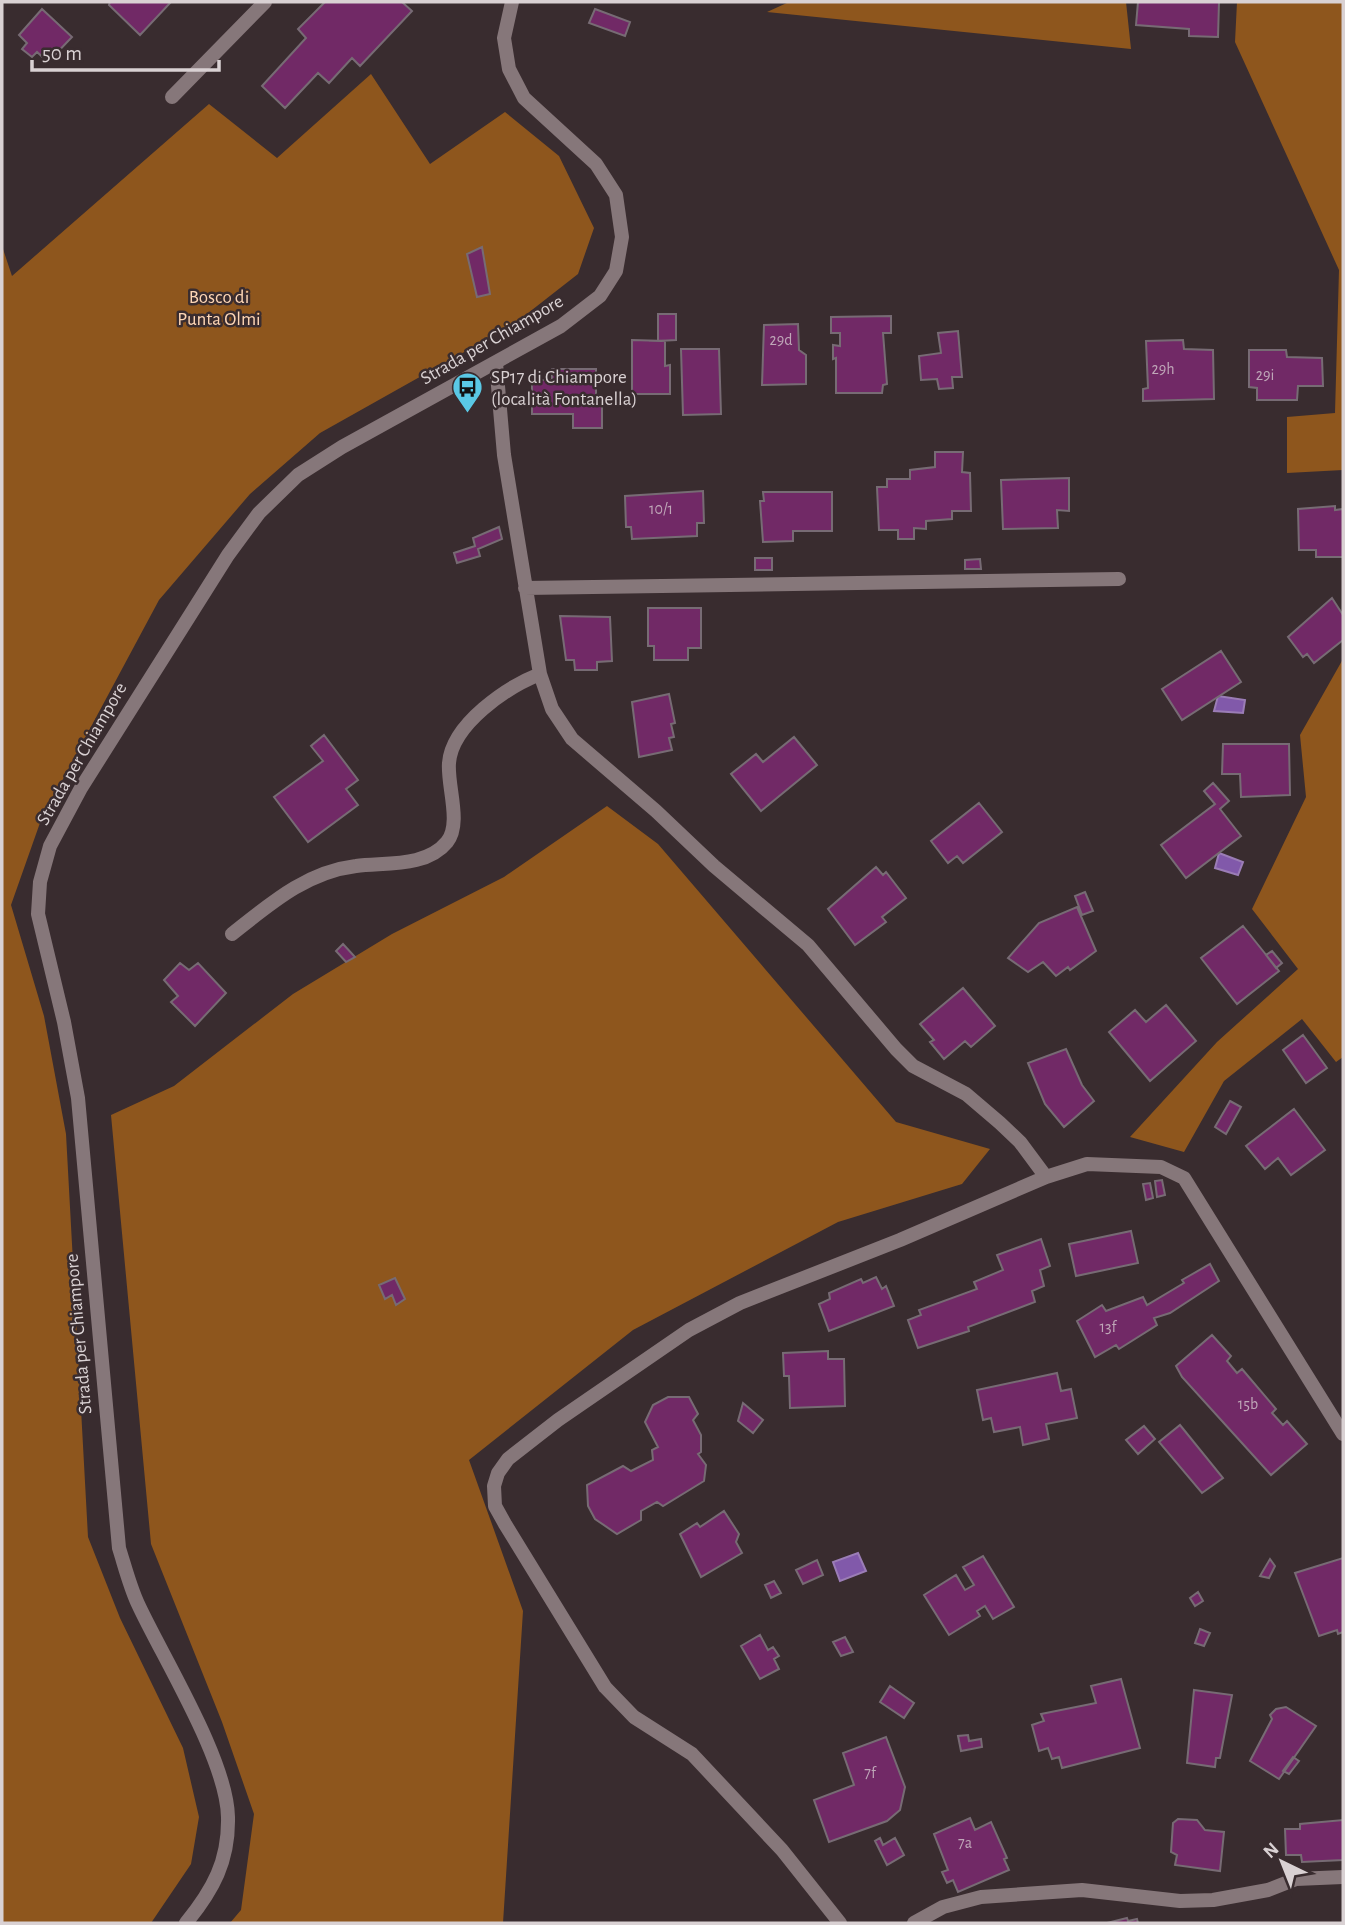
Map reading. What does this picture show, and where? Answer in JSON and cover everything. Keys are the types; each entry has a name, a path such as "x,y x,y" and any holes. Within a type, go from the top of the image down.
{"street":[{"path":"173,97 265,2"},
{"name":"Strada per Chiampore","path":"186,1923 210,1893 215,1881 224,1857 228,1815 220,1776 137,1601 119,1548 78,1098 64,1021 38,914 40,882 50,846 81,788 228,555 259,513 299,475 342,447 561,326 600,296 616,271 622,236 616,195 596,164 524,97 509,69 504,38 512,2"},
{"path":"496,363 504,455 540,674 552,709 572,739 656,811 713,866 808,946 905,1058 974,1101 1020,1142 1046,1177"},
{"path":"525,588 1119,579"},
{"path":"232,934 286,892 320,874 355,866 402,863 427,855 447,841 453,822 448,765 451,748 474,718 501,695 540,674"},
{"path":"840,1923 782,1850 692,1754 634,1717 605,1687 495,1506 494,1486 498,1473 508,1459 569,1412 689,1330 740,1303 925,1230 1046,1177 1087,1164 1161,1167 1184,1178 1343,1434"},
{"path":"914,1923 943,1907 981,1897 1082,1890 1180,1901 1213,1900 1268,1890 1296,1879 1343,1877"}],"green space":[{"path":"789,2 1126,2 1131,49 767,12"},
{"path":"1237,2 1343,2 1343,470 1287,473 1287,417 1335,413 1339,270 1235,42"},
{"name":"Bosco di Punta Olmi","path":"371,74 430,164 505,112 559,156 594,228 578,274 514,324 320,433 250,494 159,600 41,820 11,905 44,1016 66,1134 88,1537 120,1618 183,1748 199,1817 191,1864 151,1923 2,1923 2,246 12,276 209,104 277,158"},
{"path":"1343,659 1343,1057 1336,1062 1302,1019 1224,1081 1184,1152 1130,1137 1217,1042 1298,969 1252,909 1306,797 1300,735"},
{"path":"607,806 658,844 896,1122 990,1149 962,1184 838,1222 633,1330 469,1460 523,1611 503,1923 230,1923 241,1910 254,1814 222,1722 151,1544 111,1115 174,1086 293,994 392,934 504,877"}],"shaded area":[{"path":"1218,696 1245,700 1243,713 1214,711"},
{"path":"1219,853 1243,862 1238,875 1215,868"},
{"path":"858,1553 866,1571 840,1581 833,1562"}],"building":[{"path":"110,2 171,2 140,35 109,5"},
{"path":"325,2 402,2 412,11 360,66 352,58 329,83 318,73 285,108 262,86 306,38 298,29"},
{"path":"1138,2 1219,2 1218,37 1189,36 1189,29 1136,25"},
{"path":"42,9 72,37 48,62 37,52 32,57 22,49 27,43 19,35"},
{"path":"595,9 630,22 625,36 589,23"},
{"path":"482,247 490,294 477,297 467,254"},
{"path":"658,314 676,314 676,340 658,341"},
{"path":"891,316 891,333 883,333 887,384 883,385 882,393 836,393 836,358 833,359 833,345 840,346 840,333 831,333 831,317"},
{"path":"798,324 799,350 806,355 806,384 762,385 764,325"},
{"path":"958,331 962,377 952,377 953,388 939,389 937,379 921,380 919,356 941,353 938,333"},
{"path":"632,340 665,341 665,366 670,365 670,394 632,394"},
{"path":"1183,340 1184,349 1213,350 1214,399 1143,401 1143,389 1148,388 1146,341"},
{"path":"681,349 719,349 721,414 683,415"},
{"path":"1249,350 1286,350 1287,357 1322,358 1323,386 1298,386 1297,400 1257,400 1257,388 1249,387"},
{"path":"552,369 596,369 596,405 602,406 602,428 573,428 573,414 532,414 532,380 552,380"},
{"path":"935,452 963,452 962,472 970,473 971,511 952,511 952,519 926,521 926,529 914,528 914,539 898,539 898,530 879,530 877,487 887,487 887,479 910,479 910,470 935,467"},
{"path":"1069,478 1069,511 1057,510 1058,528 1003,529 1001,480"},
{"path":"703,491 704,523 697,523 697,536 632,539 631,527 626,527 625,496"},
{"path":"763,492 832,492 832,531 793,531 793,541 763,542 760,501 764,501"},
{"path":"1335,506 1335,510 1343,509 1343,557 1316,557 1316,550 1299,550 1298,509"},
{"path":"499,527 502,539 478,549 480,556 457,563 454,553 475,546 473,538"},
{"path":"755,558 772,558 772,570 755,570"},
{"path":"980,559 981,569 965,569 965,560"},
{"path":"1332,598 1343,615 1343,640 1314,663 1307,654 1303,657 1288,637"},
{"path":"648,608 701,608 701,648 688,648 688,660 654,660 654,646 648,646"},
{"path":"560,616 610,617 612,661 597,662 597,670 575,670 574,660 566,660"},
{"path":"1221,651 1241,682 1182,720 1162,689"},
{"path":"669,694 675,723 671,724 674,737 669,738 672,750 639,757 632,702"},
{"path":"324,735 358,780 346,789 358,805 308,842 274,797 323,761 311,746"},
{"path":"794,737 817,765 761,811 731,774 756,754 763,762"},
{"path":"1223,744 1289,744 1290,795 1241,797 1240,774 1222,774"},
{"path":"1213,783 1229,801 1220,809 1241,836 1186,878 1161,845 1215,804 1204,791"},
{"path":"979,803 1002,832 963,863 957,856 948,863 931,841"},
{"path":"876,867 883,875 886,872 906,898 882,917 886,922 855,945 828,909"},
{"path":"1085,892 1093,911 1082,915 1075,896"},
{"path":"1077,907 1096,951 1070,970 1068,967 1056,976 1043,962 1028,972 1008,958 1039,923"},
{"path":"1243,926 1279,971 1237,1004 1201,958"},
{"path":"343,944 355,957 346,962 336,951"},
{"path":"1272,951 1282,963 1276,968 1266,955"},
{"path":"180,963 189,970 198,963 226,993 195,1026 171,1002 178,996 164,980"},
{"path":"963,988 995,1026 971,1047 965,1041 944,1059 930,1042 934,1040 920,1024"},
{"path":"1166,1005 1196,1041 1150,1081 1109,1032 1135,1010 1146,1022"},
{"path":"1303,1035 1327,1068 1306,1083 1283,1050"},
{"path":"1066,1049 1082,1085 1094,1101 1064,1127 1045,1104 1028,1063"},
{"path":"1230,1101 1241,1107 1226,1134 1215,1127"},
{"path":"1294,1109 1325,1150 1291,1175 1278,1158 1265,1169 1246,1146"},
{"path":"1162,1180 1165,1195 1157,1197 1155,1181"},
{"path":"1150,1183 1153,1198 1146,1200 1143,1184"},
{"path":"1131,1231 1138,1263 1076,1276 1069,1244"},
{"path":"1041,1239 1050,1266 1040,1270 1044,1286 1032,1291 1035,1302 968,1327 969,1331 918,1348 908,1320 921,1315 919,1310 977,1289 974,1282 1003,1270 997,1255"},
{"path":"1210,1264 1219,1281 1170,1313 1154,1318 1157,1325 1119,1349 1116,1345 1095,1357 1077,1321 1102,1305 1106,1311 1143,1297 1147,1305"},
{"path":"876,1277 882,1289 886,1286 894,1306 829,1331 819,1304 830,1299 829,1293 861,1279 863,1283"},
{"path":"395,1278 405,1299 396,1305 392,1295 385,1299 379,1285"},
{"path":"1212,1335 1231,1356 1227,1361 1237,1373 1242,1369 1276,1409 1272,1413 1283,1425 1287,1421 1307,1444 1271,1475 1182,1377 1176,1366"},
{"path":"828,1351 828,1359 844,1359 845,1406 790,1408 789,1376 784,1376 783,1353"},
{"path":"1057,1373 1061,1391 1071,1389 1077,1418 1046,1424 1049,1439 1023,1445 1020,1427 994,1432 991,1418 983,1420 977,1390"},
{"path":"668,1397 689,1397 698,1414 693,1420 701,1435 701,1452 698,1454 706,1465 704,1481 663,1506 657,1502 641,1511 641,1520 617,1534 595,1519 588,1506 587,1485 623,1466 631,1471 653,1460 652,1450 658,1447 645,1422 653,1405"},
{"path":"743,1403 763,1420 753,1433 738,1421"},
{"path":"1180,1425 1223,1478 1202,1493 1159,1442"},
{"path":"1144,1426 1155,1439 1138,1454 1126,1440"},
{"path":"724,1511 739,1534 736,1542 742,1553 701,1577 680,1534 697,1523 700,1527"},
{"path":"983,1556 1014,1607 993,1619 985,1606 977,1611 980,1616 949,1635 924,1595 956,1575 965,1590 974,1585 963,1567"},
{"path":"1343,1558 1343,1632 1338,1634 1337,1630 1319,1636 1295,1573"},
{"path":"1270,1559 1275,1566 1269,1578 1260,1576"},
{"path":"817,1560 823,1575 803,1584 796,1570"},
{"path":"774,1581 781,1593 771,1598 765,1585"},
{"path":"1198,1592 1203,1601 1195,1606 1190,1598"},
{"path":"1200,1629 1210,1633 1204,1646 1195,1643"},
{"path":"760,1635 768,1650 773,1647 779,1656 774,1659 779,1669 760,1679 741,1646"},
{"path":"845,1637 853,1652 841,1656 833,1642"},
{"path":"1121,1679 1140,1748 1062,1768 1059,1757 1052,1759 1048,1748 1039,1751 1032,1725 1044,1721 1041,1714 1096,1703 1091,1686"},
{"path":"890,1686 914,1703 904,1718 880,1702"},
{"path":"1194,1690 1232,1695 1220,1758 1216,1758 1215,1767 1187,1763"},
{"path":"1286,1707 1316,1726 1279,1779 1250,1761 1272,1719 1270,1715 1276,1709"},
{"path":"968,1735 969,1741 981,1739 982,1747 961,1751 958,1736"},
{"path":"886,1737 905,1787 900,1810 887,1821 829,1842 814,1800 854,1785 843,1753"},
{"path":"1293,1757 1299,1761 1289,1774 1283,1771"},
{"path":"970,1818 975,1830 991,1822 1007,1858 1004,1859 1009,1870 958,1892 953,1880 947,1883 942,1872 948,1870 934,1834"},
{"path":"1178,1819 1197,1820 1205,1830 1224,1832 1220,1871 1175,1865 1177,1855 1171,1852 1173,1823"},
{"path":"1343,1820 1343,1860 1302,1862 1301,1855 1286,1855 1285,1829 1300,1829 1300,1824"},
{"path":"880,1838 883,1845 895,1838 904,1855 887,1865 875,1841"},
{"path":"1127,1918 1128,1921 1137,1919 1138,1923 1107,1923"}],"place":[{"name":"SP17 di Chiampore (località Fontanella)","path":"468,415"}]}
